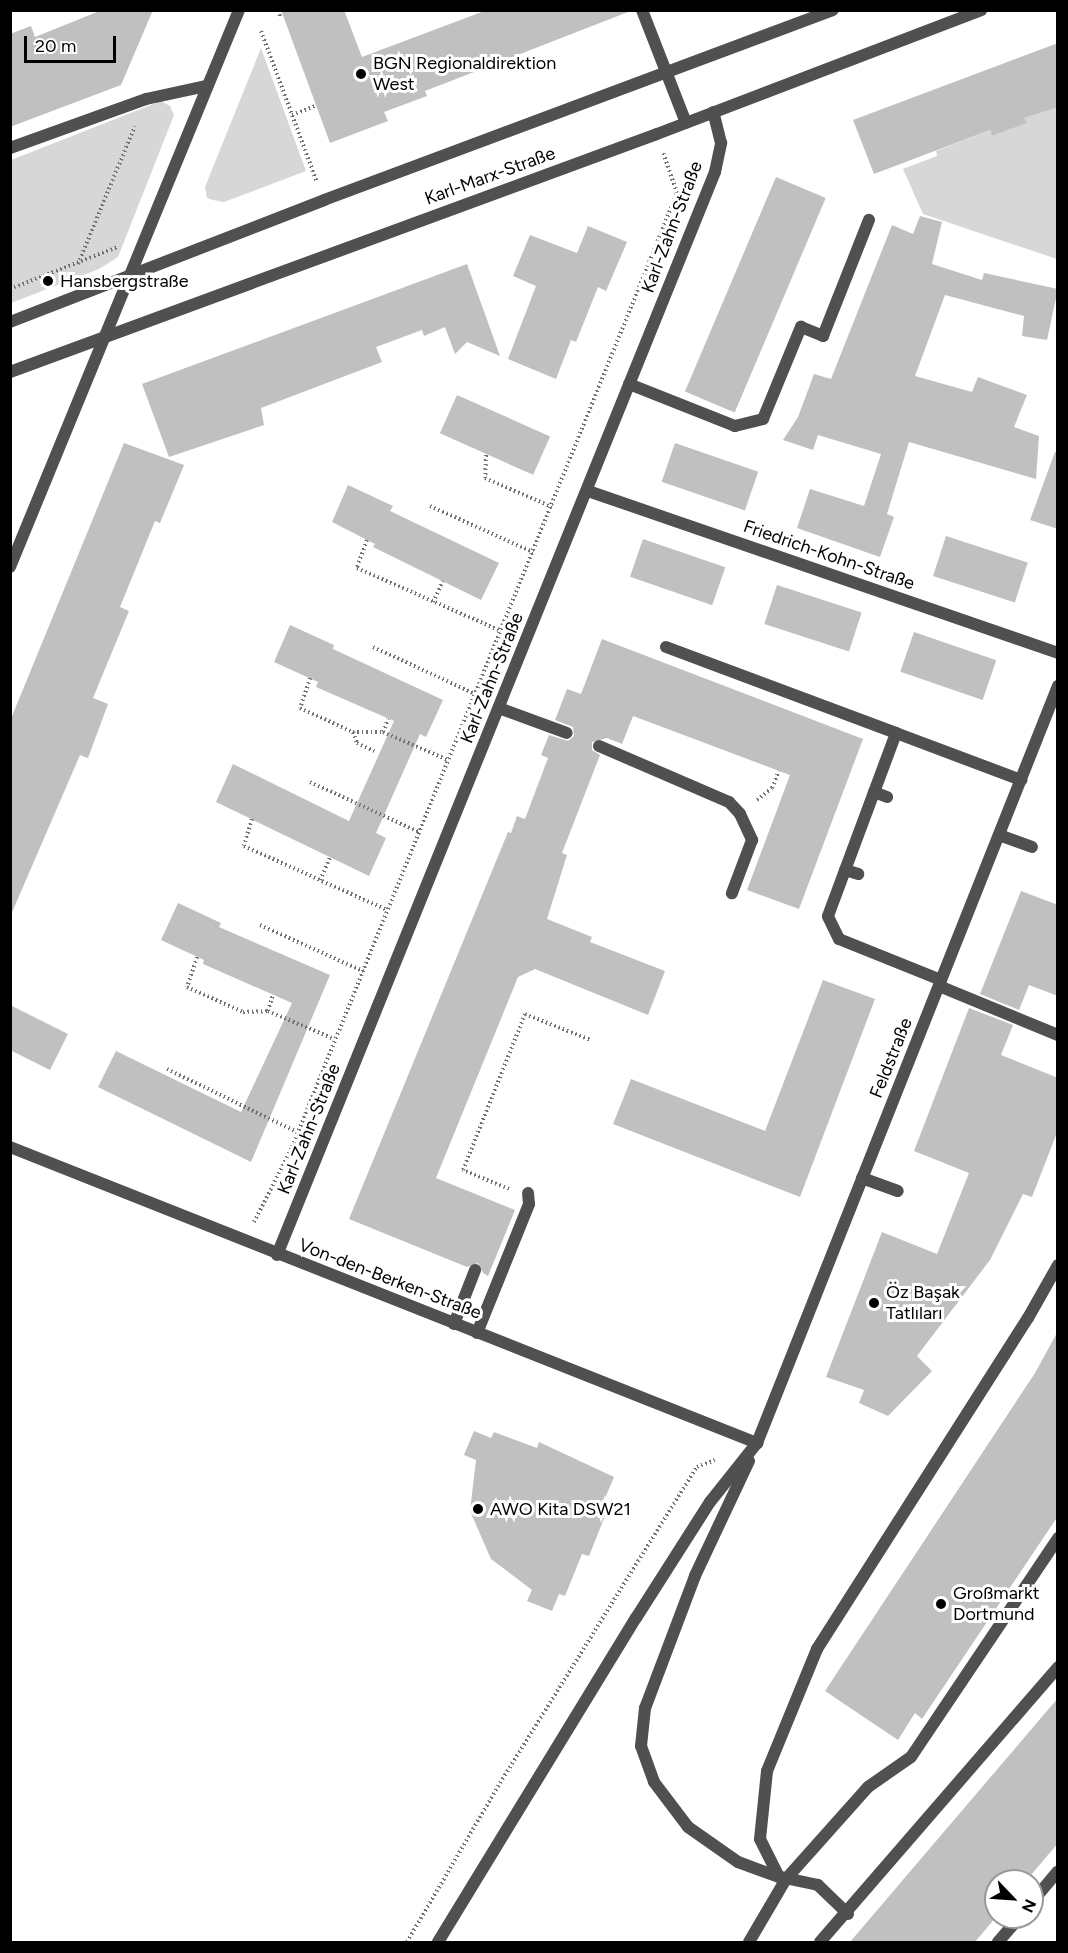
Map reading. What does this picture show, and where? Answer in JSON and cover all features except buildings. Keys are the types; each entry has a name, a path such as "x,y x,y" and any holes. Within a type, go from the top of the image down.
{"street":[{"path":"10,567 104,335 151,232 206,86 239,10"},
{"path":"642,10 686,123"},
{"name":"Karl-Marx-Straße","path":"10,322 324,200 833,10"},
{"name":"Karl-Marx-Straße","path":"10,372 104,335 657,134 981,10"},
{"path":"10,148 146,99 206,86"},
{"name":"Karl-Zahn-Straße","path":"277,1255 715,172 721,143 713,112"},
{"path":"629,384 735,426 763,419 801,327 823,336 868,220"},
{"name":"Friedrich-Kohn-Straße","path":"588,490 1058,653"},
{"path":"666,647 1021,780"},
{"name":"Feldstraße","path":"757,1443 1058,687"},
{"path":"499,708 567,734"},
{"path":"896,733 828,916 839,939 1058,1035"},
{"path":"599,746 729,802 740,814 752,840 732,892"},
{"path":"874,792 887,797"},
{"path":"999,835 1032,847"},
{"path":"845,870 858,874"},
{"name":"Von-den-Berken-Straße","path":"10,1147 244,1242 757,1443"},
{"path":"862,1178 898,1191"},
{"path":"477,1333 529,1204 528,1195"},
{"path":"782,1878 760,1839 767,1771 817,1649 1028,1318 1058,1265"},
{"path":"454,1324 476,1270"},
{"path":"757,1443 695,1576 645,1708 641,1746 654,1782 687,1827 738,1862 782,1878 818,1885 848,1914"},
{"path":"438,1942 636,1618 710,1502 757,1443"},
{"path":"749,1942 782,1878 868,1787 911,1757 1058,1538"},
{"path":"820,1942 848,1914 1058,1667"},
{"path":"1044,1888 1058,1871"},
{"path":"998,1942 1009,1929"}],"path":[{"path":"279,10 280,19"},
{"path":"261,31 324,200"},
{"path":"292,115 316,106"},
{"path":"78,264 137,122"},
{"path":"244,1242 297,1132 552,507 677,192 657,134"},
{"path":"10,289 78,264 151,232"},
{"path":"486,455 485,478 552,507"},
{"path":"430,507 533,552"},
{"path":"367,540 357,568 501,631"},
{"path":"433,602 443,581"},
{"path":"373,647 475,694"},
{"path":"310,678 300,708 353,732 382,732 448,760"},
{"path":"382,732 388,719"},
{"path":"353,732 357,743 374,751"},
{"path":"772,788 779,771"},
{"path":"310,782 419,832"},
{"path":"252,819 244,846 387,910"},
{"path":"320,880 330,858"},
{"path":"260,925 363,971"},
{"path":"197,957 187,987 243,1012 268,1011 334,1039"},
{"path":"268,1011 273,995"},
{"path":"528,1195 463,1170 525,1014 591,1040"},
{"path":"167,1069 297,1132"},
{"path":"407,1942 500,1783 697,1467 717,1459"}],"shaded area":[{"path":"261,48 306,171 224,202 207,198 205,187"},
{"path":"161,101 170,106 174,115 118,257 99,269 11,303 11,160"},
{"path":"1057,102 1057,259 923,214 903,169 937,156 936,151 990,130 992,136 1026,123 1024,118 1053,108"}],"place":[{"name":"BGN Regionaldirektion West","path":"361,74"},
{"name":"Hansbergstraße","path":"48,281"},
{"name":"Öz Başak Tatlıları","path":"874,1303"},
{"name":"AWO Kita DSW21","path":"478,1509"},
{"name":"Großmarkt Dortmund","path":"941,1604"}]}
